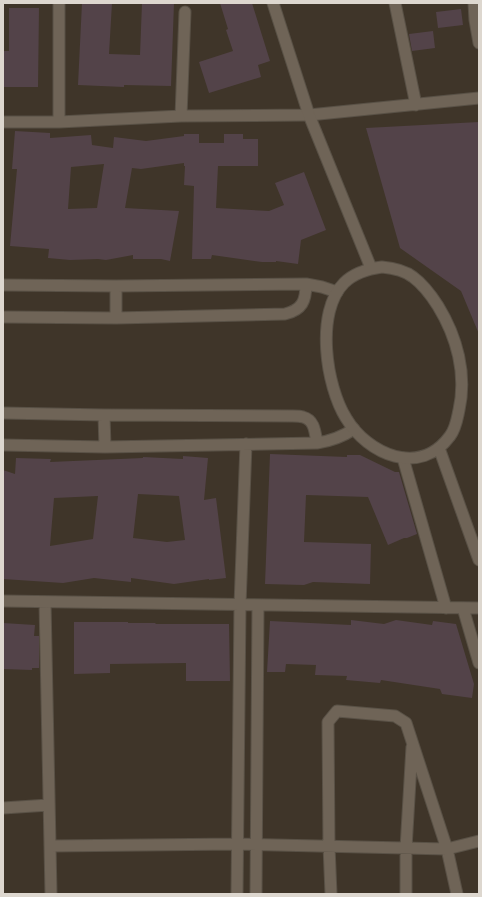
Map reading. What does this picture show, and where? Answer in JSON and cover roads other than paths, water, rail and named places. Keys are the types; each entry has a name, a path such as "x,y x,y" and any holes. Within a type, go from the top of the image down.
{"street":[{"path":"58,122 59,3"},
{"path":"273,3 309,115 371,268"},
{"path":"395,3 416,105"},
{"path":"474,3 479,43"},
{"path":"181,116 185,12"},
{"path":"3,122 58,122 181,116 309,115 479,98"},
{"path":"382,267 397,269 412,276 420,282 427,290 446,320 453,336 458,354 461,371 462,396 456,423 452,434 439,448 421,457 394,457 372,446 362,438 346,419 332,384 326,336 332,301 343,283 361,271 371,268 382,267"},
{"path":"3,284 116,286 306,284 337,292"},
{"path":"3,317 116,318 285,314 293,312 301,306 306,293 306,284"},
{"path":"116,286 116,318"},
{"path":"3,412 104,415 293,416 303,417 310,420 314,426 317,443"},
{"path":"104,415 105,447"},
{"path":"3,445 105,447 317,443 337,439 354,429"},
{"path":"237,894 240,605 246,444"},
{"path":"439,448 479,560"},
{"path":"403,458 446,608"},
{"path":"3,601 479,608"},
{"path":"45,602 51,894"},
{"path":"256,894 258,605"},
{"path":"463,608 479,663"},
{"path":"331,894 328,722 337,710 395,716 406,722 447,849 457,894"},
{"path":"406,894 406,848 412,741"},
{"path":"3,808 49,805"},
{"path":"50,846 237,844 447,849 479,841"}]}
